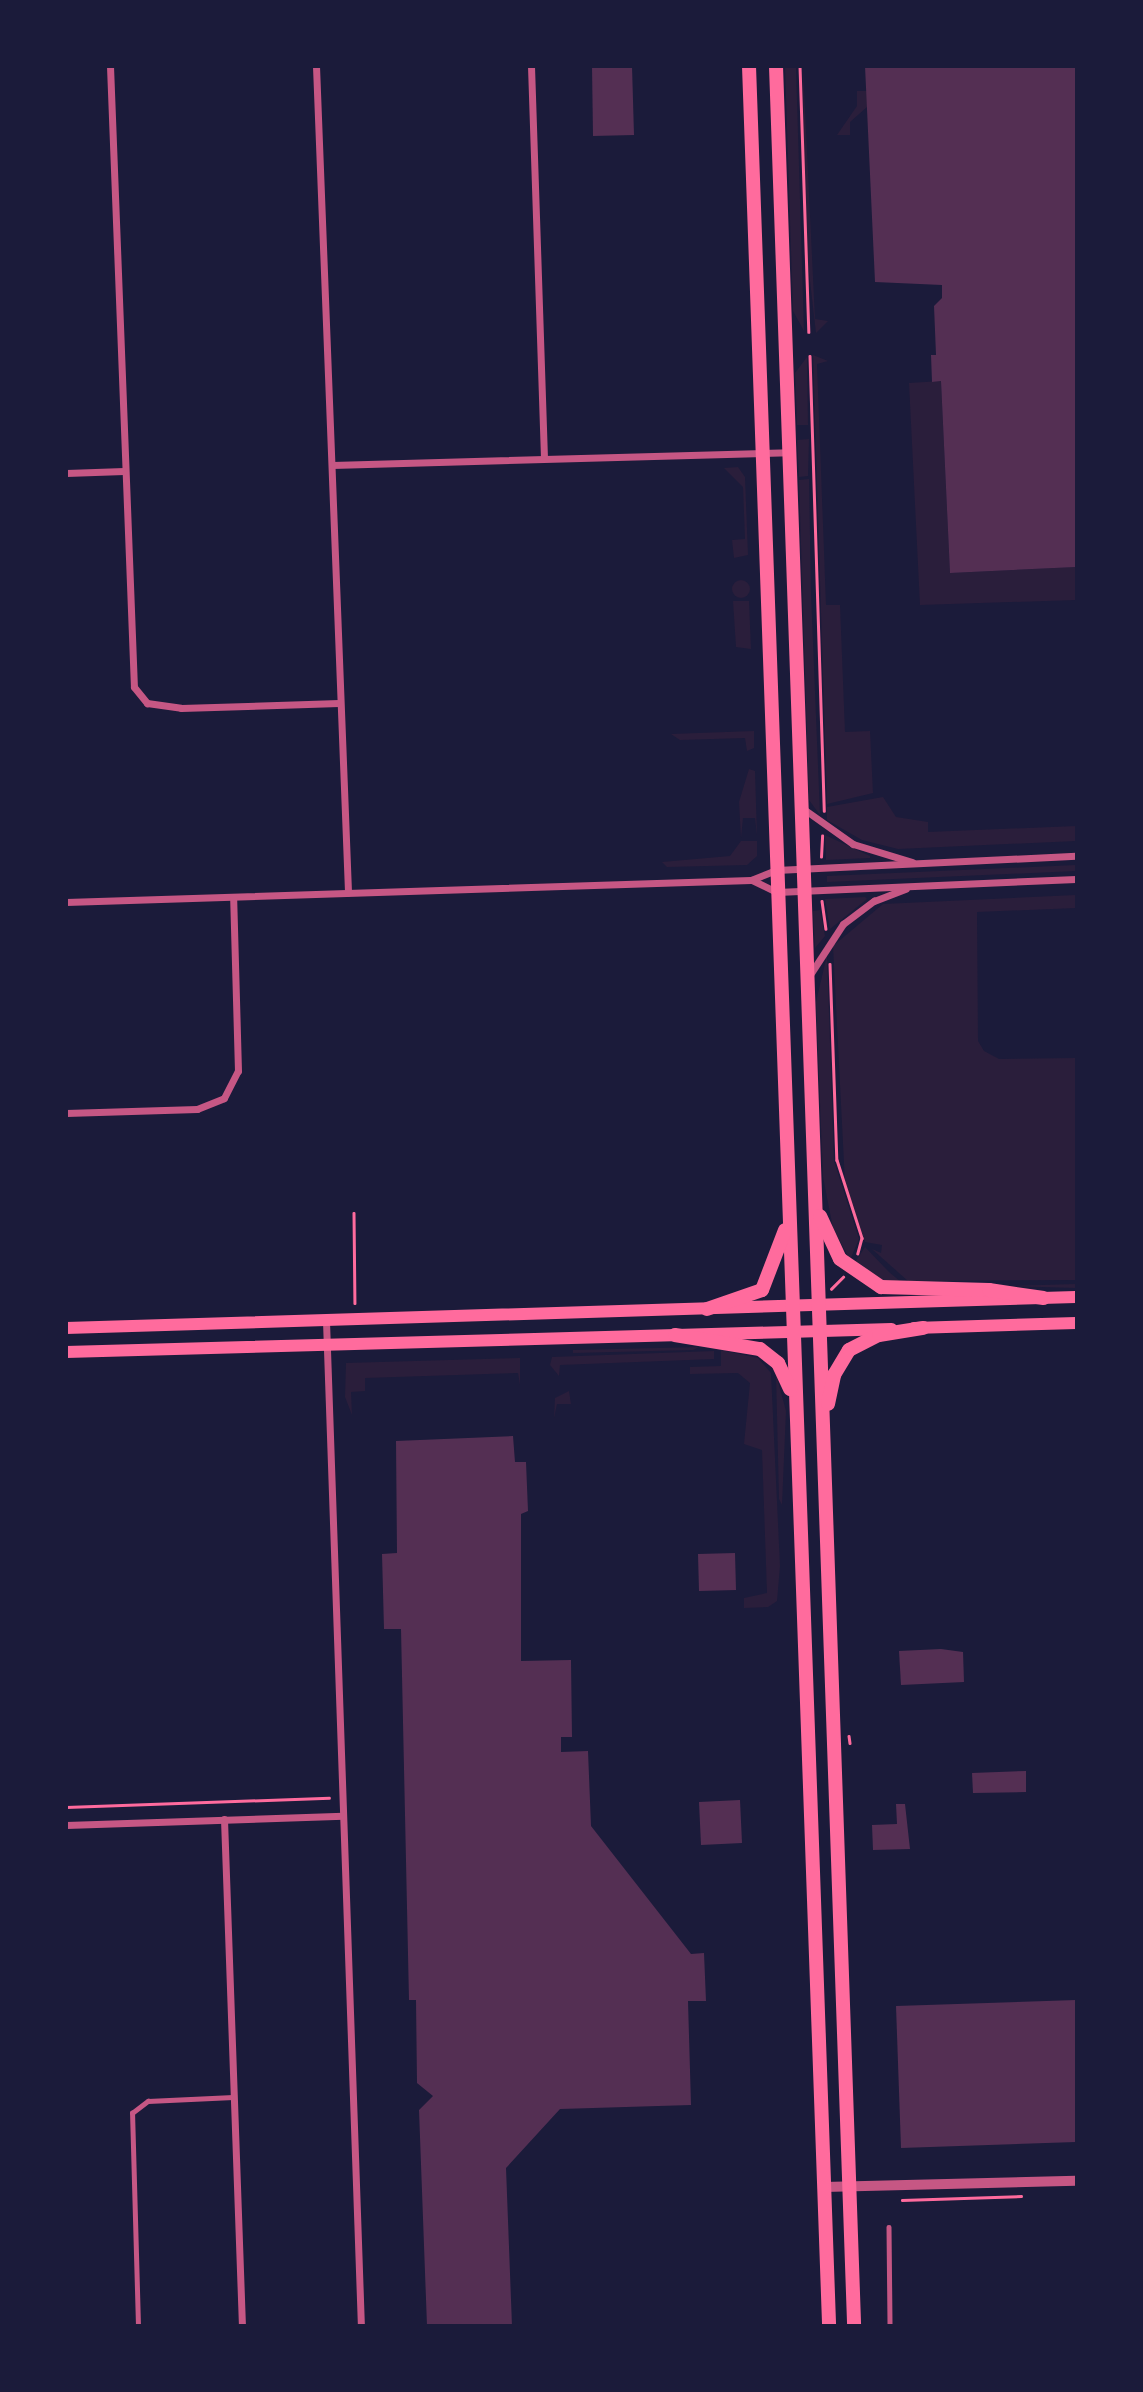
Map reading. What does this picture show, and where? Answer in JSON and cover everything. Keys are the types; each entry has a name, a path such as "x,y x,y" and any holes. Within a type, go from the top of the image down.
{"main road":[{"path":"749,66 829,2326"},
{"path":"776,66 854,2326"},
{"path":"814,1186 833,1249 867,1282 894,1290 989,1290 1043,1298"},
{"path":"707,1309 750,1298 766,1285 788,1208"},
{"path":"66,1328 1076,1297"},
{"path":"66,1352 1076,1323"},
{"path":"823,1454 832,1382 844,1357 869,1338 923,1328"},
{"path":"675,1335 733,1341 767,1353 784,1373 795,1410"}],"street":[{"path":"110,66 129,655 134,687 147,703 339,703"},
{"path":"316,66 348,892"},
{"path":"531,66 544,458"},
{"path":"332,465 789,452"},
{"path":"66,473 124,471"},
{"path":"800,786 806,812 830,831 868,850 923,864"},
{"path":"66,902 751,880 776,870 1076,856"},
{"path":"751,880 777,892 1076,879"},
{"path":"807,1008 813,968 835,932 874,901 927,886"},
{"path":"66,1113 197,1109 224,1098 237,1071 233,897"},
{"path":"326,1321 361,2326"},
{"path":"66,1825 343,1815"},
{"path":"224,1819 242,2326"},
{"path":"824,2187 1076,2181"}],"lane":[{"path":"138,2326 132,2113 148,2101 233,2097"},
{"path":"889,2227 890,2326"}],"path":[{"path":"800,66 809,332"},
{"path":"810,356 824,818"},
{"path":"821,860 822,832"},
{"path":"822,899 827,932"},
{"path":"830,949 837,1160 862,1238 852,1262"},
{"path":"354,1213 355,1303"},
{"path":"831,1296 844,1275"},
{"path":"849,1737 850,1743"},
{"path":"66,1807 329,1798"},
{"path":"902,2200 1036,2196"}],"shaded area":[{"path":"785,67 796,67 804,331 793,311"},
{"path":"803,67 815,319 828,321 816,333 804,229"},
{"path":"857,91 867,91 867,107 850,122 850,135 837,135 857,106"},
{"path":"813,355 828,361 817,364 826,605 840,605 845,732 870,731 873,793 827,804"},
{"path":"807,357 808,425 797,425 795,373"},
{"path":"941,381 950,573 1076,567 1076,600 920,605 909,383"},
{"path":"809,439 808,476 799,477 797,440"},
{"path":"738,467 745,477 748,555 734,558 732,540 745,539 743,487 724,468"},
{"path":"809,479 820,815 809,800 799,480"},
{"path":"737,580 745,580 750,589 748,596 737,598 732,593 732,585"},
{"path":"733,601 749,601 751,649 736,647"},
{"path":"754,731 754,748 747,751 745,738 680,740 671,734"},
{"path":"749,769 755,771 757,836 755,818 743,818 741,838 739,802"},
{"path":"883,797 896,817 928,822 928,832 1076,826 1076,841 898,849 862,840 827,820 827,807"},
{"path":"825,835 870,856 870,858 826,860"},
{"path":"741,841 757,841 757,856 747,865 667,867 662,862 730,856"},
{"path":"1076,865 1076,871 827,882 827,876"},
{"path":"1076,895 1076,908 977,912 978,1041 984,1051 999,1059 1076,1058 1076,1280 908,1281 872,1249 881,1253 882,1245 865,1242 845,1183 833,946 883,904"},
{"path":"825,899 867,899 830,929"},
{"path":"820,910 825,936 815,948 813,911"},
{"path":"827,955 834,1161 859,1239 850,1260 833,1228 823,1177 816,1002"},
{"path":"865,1247 901,1282 878,1280 854,1264"},
{"path":"1076,1284 1076,1288 1005,1286"},
{"path":"699,1347 693,1350 573,1353 573,1350"},
{"path":"721,1350 758,1358 771,1373 780,1566 777,1601 768,1607 744,1608 744,1598 767,1593 762,1450 744,1444 750,1383 738,1373 690,1374 690,1367 721,1366"},
{"path":"714,1351 714,1359 560,1365 559,1376 550,1365 552,1357"},
{"path":"520,1358 520,1385 518,1373 365,1378 365,1391 351,1392 352,1415 345,1397 346,1363"},
{"path":"776,1374 786,1411 782,1505 779,1499"},
{"path":"569,1391 571,1404 557,1404 554,1418 555,1398"}],"building":[{"path":"592,66 632,66 634,135 593,136"},
{"path":"865,66 1076,66 1076,567 950,573 941,381 932,382 931,355 936,355 934,306 942,298 942,285 875,282"},
{"path":"513,1436 515,1462 526,1462 528,1511 521,1514 521,1661 571,1660 572,1737 561,1737 561,1752 588,1751 591,1826 691,1954 704,1953 706,2001 688,2001 691,2105 560,2109 506,2168 512,2326 427,2326 419,2110 433,2096 417,2083 416,2000 409,2000 401,1629 384,1629 382,1554 397,1553 396,1441"},
{"path":"735,1553 736,1590 699,1591 698,1554"},
{"path":"941,1649 963,1652 964,1682 901,1685 899,1651"},
{"path":"1026,1771 1026,1792 973,1793 972,1773"},
{"path":"740,1800 742,1843 701,1845 699,1802"},
{"path":"896,1804 905,1804 910,1849 873,1850 872,1825 897,1824"},
{"path":"1076,2000 1076,2142 901,2148 896,2006"}]}
